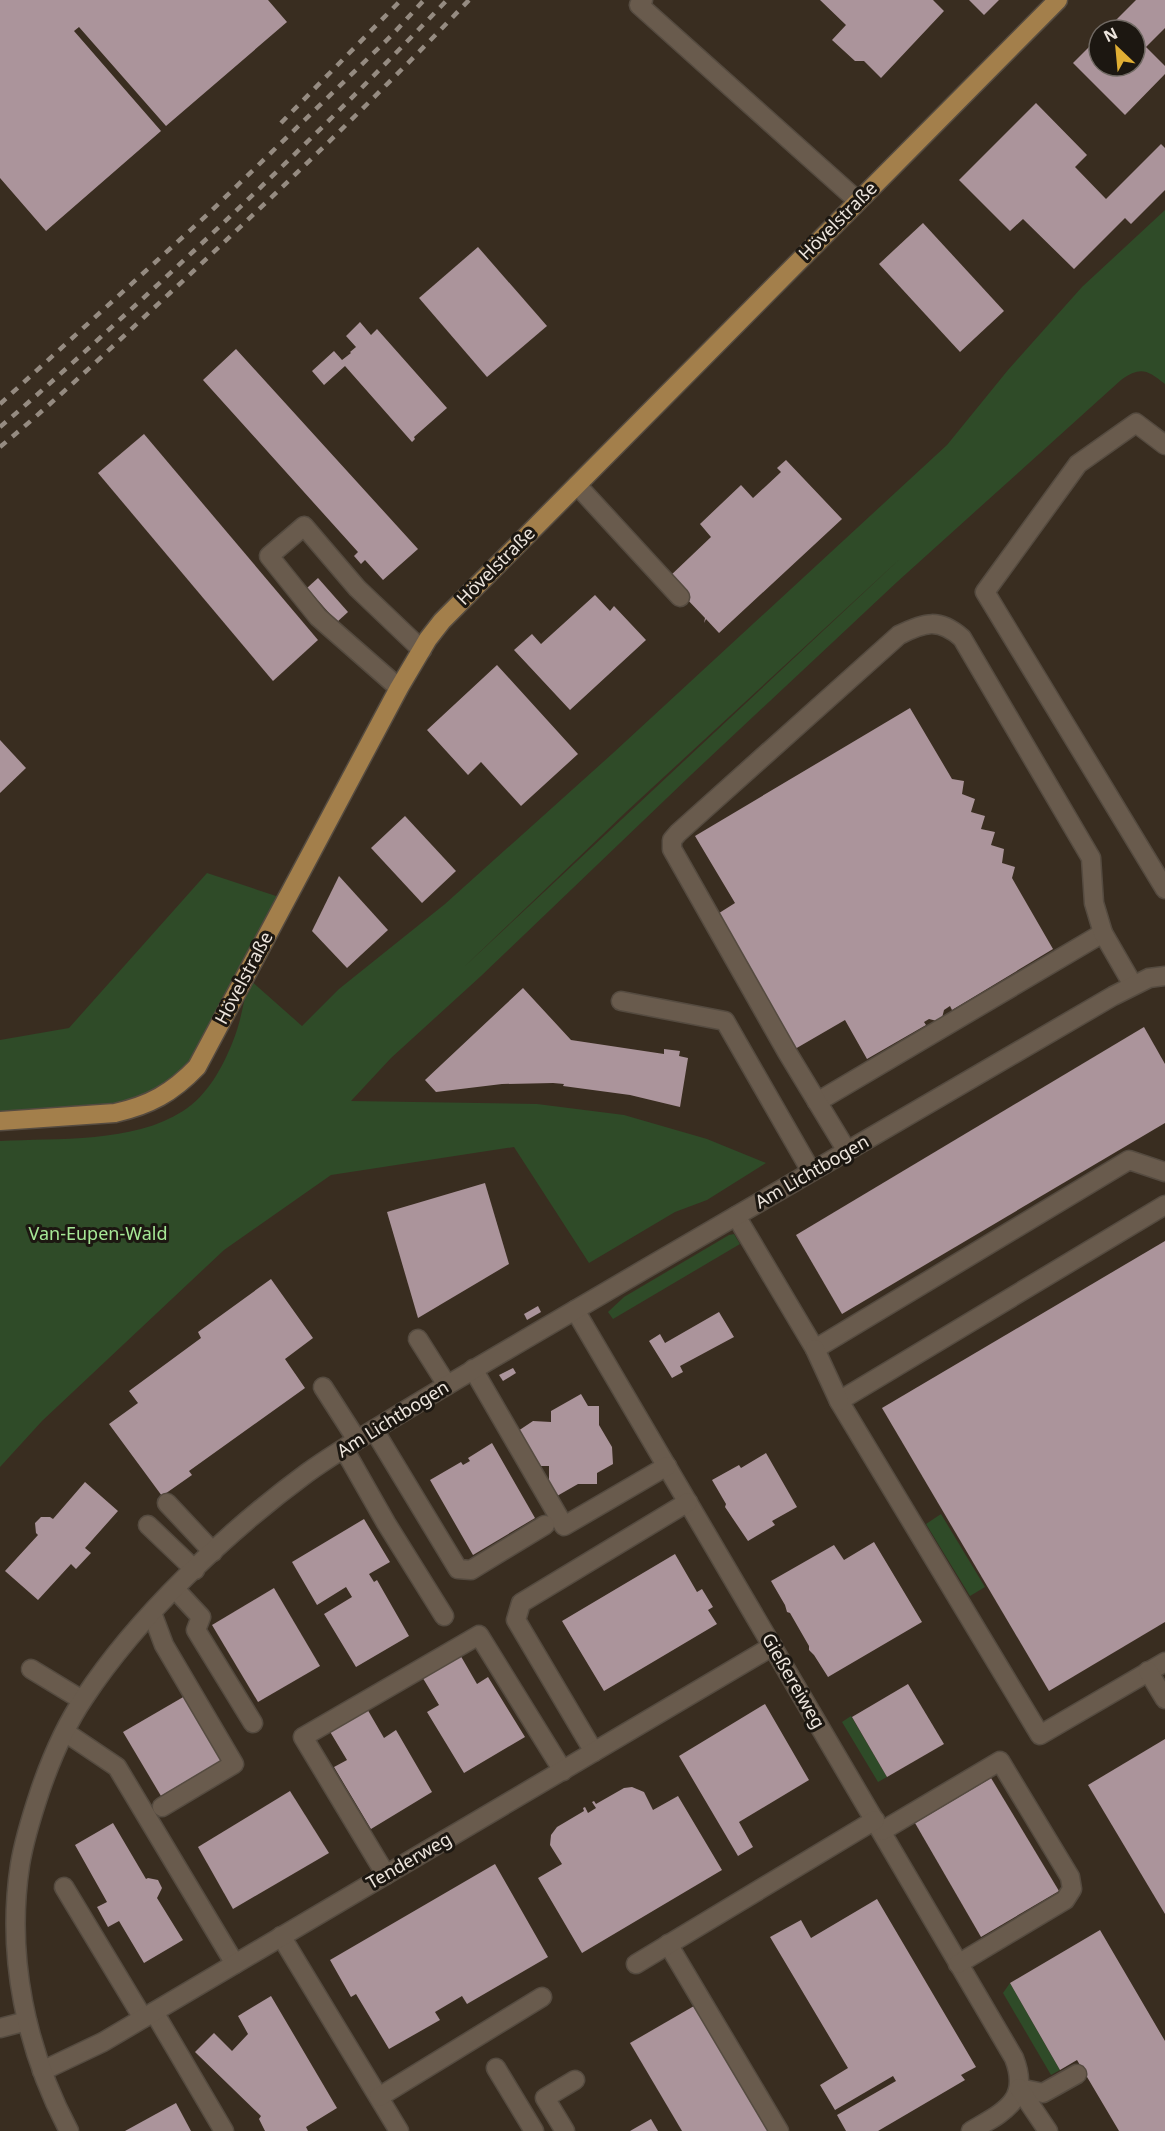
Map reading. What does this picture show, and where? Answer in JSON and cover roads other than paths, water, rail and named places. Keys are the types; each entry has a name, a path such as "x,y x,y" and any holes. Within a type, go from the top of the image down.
{"main road":[{"name":"Hövelstraße","path":"0,1121 115,1113 133,1109 150,1103 172,1090 197,1067 399,688 442,621 1058,0"}],"street":[{"path":"643,0 639,5 858,201"},
{"path":"1165,445 1136,423 1078,464 985,592 1165,889"},
{"path":"577,485 680,597"},
{"path":"399,688 318,617 269,556 304,526 357,588 422,650"},
{"path":"847,1151 672,849 672,840 899,634 915,627 939,624 951,629 962,638 1091,858 1094,903 1103,933 1149,980"},
{"path":"817,1102 1103,933"},
{"name":"Am Lichtbogen","path":"69,2131 42,2071 21,1994 16,1949 20,1868 28,1829 52,1758 82,1700 126,1641 175,1589 255,1515 307,1474 351,1444 473,1369 847,1151 1149,980"},
{"path":"621,1001 724,1021 812,1172"},
{"path":"815,1349 1129,1160 1165,1173"},
{"path":"839,1401 1165,1205"},
{"path":"736,1216 815,1349 839,1401 1040,1735 1165,1662"},
{"name":"Gießereiweg","path":"575,1310 1011,2052 1018,2070 1020,2088"},
{"path":"418,1339 447,1385"},
{"path":"473,1369 564,1526 667,1466"},
{"path":"322,1387 351,1444 386,1523 444,1616"},
{"path":"374,1430 458,1569 471,1570 545,1525"},
{"path":"594,1752 516,1620 521,1603 688,1502"},
{"path":"167,1503 213,1552"},
{"path":"148,1525 195,1570"},
{"path":"175,1589 201,1617 196,1630 254,1724"},
{"path":"153,1613 164,1645 234,1764 162,1807"},
{"path":"386,1875 303,1737 479,1635 563,1771"},
{"name":"Tenderweg","path":"42,2071 103,2042 773,1646"},
{"path":"31,1669 82,1700"},
{"path":"1149,1671 1165,1699"},
{"path":"65,1732 117,1767 235,1964"},
{"path":"636,1964 878,1826 1000,1761 1070,1877 1072,1889 1065,1900 958,1964"},
{"path":"64,1887 224,2131"},
{"path":"281,1936 399,2131"},
{"path":"668,1944 779,2131"},
{"path":"379,2097 542,1998"},
{"path":"0,2028 27,2021"},
{"path":"496,2068 534,2131"},
{"path":"1020,2088 1044,2093 1077,2074"},
{"path":"565,2131 545,2098 575,2080"},
{"path":"971,2131 1002,2112 1012,2102 1020,2088"},
{"path":"1020,2088 1048,2131"}],"railway":[{"path":"281,123 401,0"},
{"path":"0,404 208,214 392,35 424,0"},
{"path":"0,427 218,229 334,116 447,0"},
{"path":"0,447 87,371 247,220 359,112 469,0"}],"park label":[{"name":"Van-Eupen-Wald","path":"98,1234"}]}
